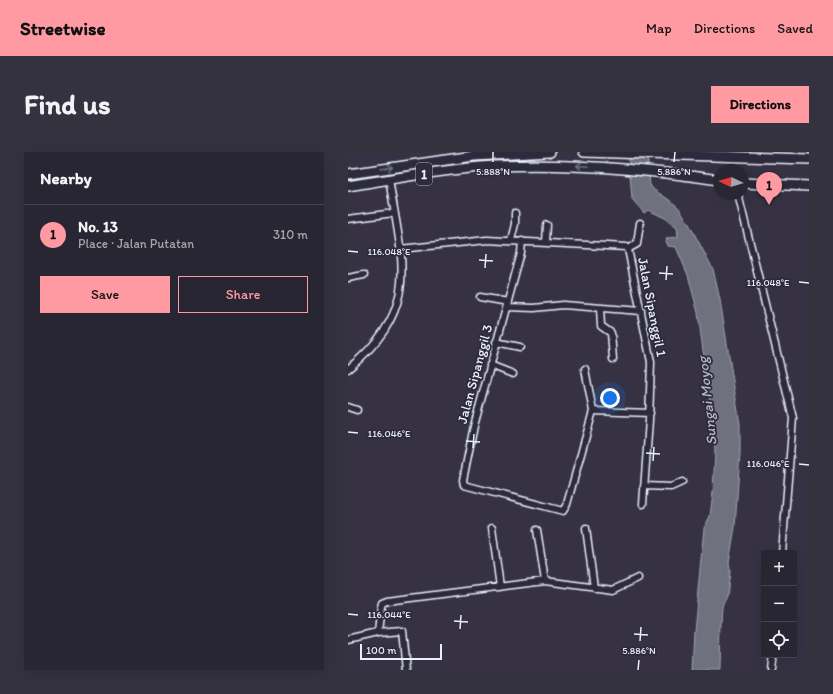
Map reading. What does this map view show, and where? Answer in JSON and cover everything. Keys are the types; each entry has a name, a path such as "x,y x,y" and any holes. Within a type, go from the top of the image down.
{"highway":[{"name":"1","path":"348,174 474,156 550,152"},
{"path":"584,152 809,159"},
{"name":"1","path":"348,186 389,179 494,166 569,166 621,169 713,179"},
{"path":"749,184 809,186"}],"street":[{"path":"348,369 372,346 393,317 402,288 400,249 389,179"},
{"path":"740,200 793,418 782,550"},
{"path":"348,219 394,213"},
{"path":"511,240 515,230 515,213"},
{"path":"628,249 637,244 640,223"},
{"path":"546,242 547,225"},
{"name":"Jalan Sipanggil 1","path":"400,249 487,240 604,245 628,249 651,362 650,413 643,504"},
{"name":"Jalan Sipanggil 3","path":"522,241 521,252 472,433 463,480 464,485 563,511 567,504 593,411"},
{"path":"348,278 364,275"},
{"path":"480,297 507,304 534,308 563,306 641,311"},
{"path":"600,308 601,326 611,333 613,360"},
{"path":"496,342 520,347"},
{"path":"490,365 513,374"},
{"path":"585,369 593,411 650,413"},
{"path":"348,407 357,410"},
{"path":"644,486 671,487 682,482"},
{"path":"492,528 500,587"},
{"path":"586,528 594,588"},
{"path":"537,530 545,581"},
{"path":"378,633 381,606 382,603 386,601 545,581 613,590 638,578"},
{"path":"348,640 378,633 402,631 406,670"},
{"path":"771,670 772,658"}],"water":[{"path":"628,152 647,152 650,185 654,190 679,208 688,222 713,269 720,300 740,424 740,453 735,527 729,562 730,572 727,596 722,607 720,670 692,670 694,631 704,528 710,516 715,453 714,433 698,313 688,275 676,247 668,246 666,241 667,238 678,237 677,227 665,218 648,210 644,213 632,199"}],"place":[{"name":"No. 13","path":"769,205"}],"water label":[{"name":"Sungai Moyog","path":"707,401"}]}
